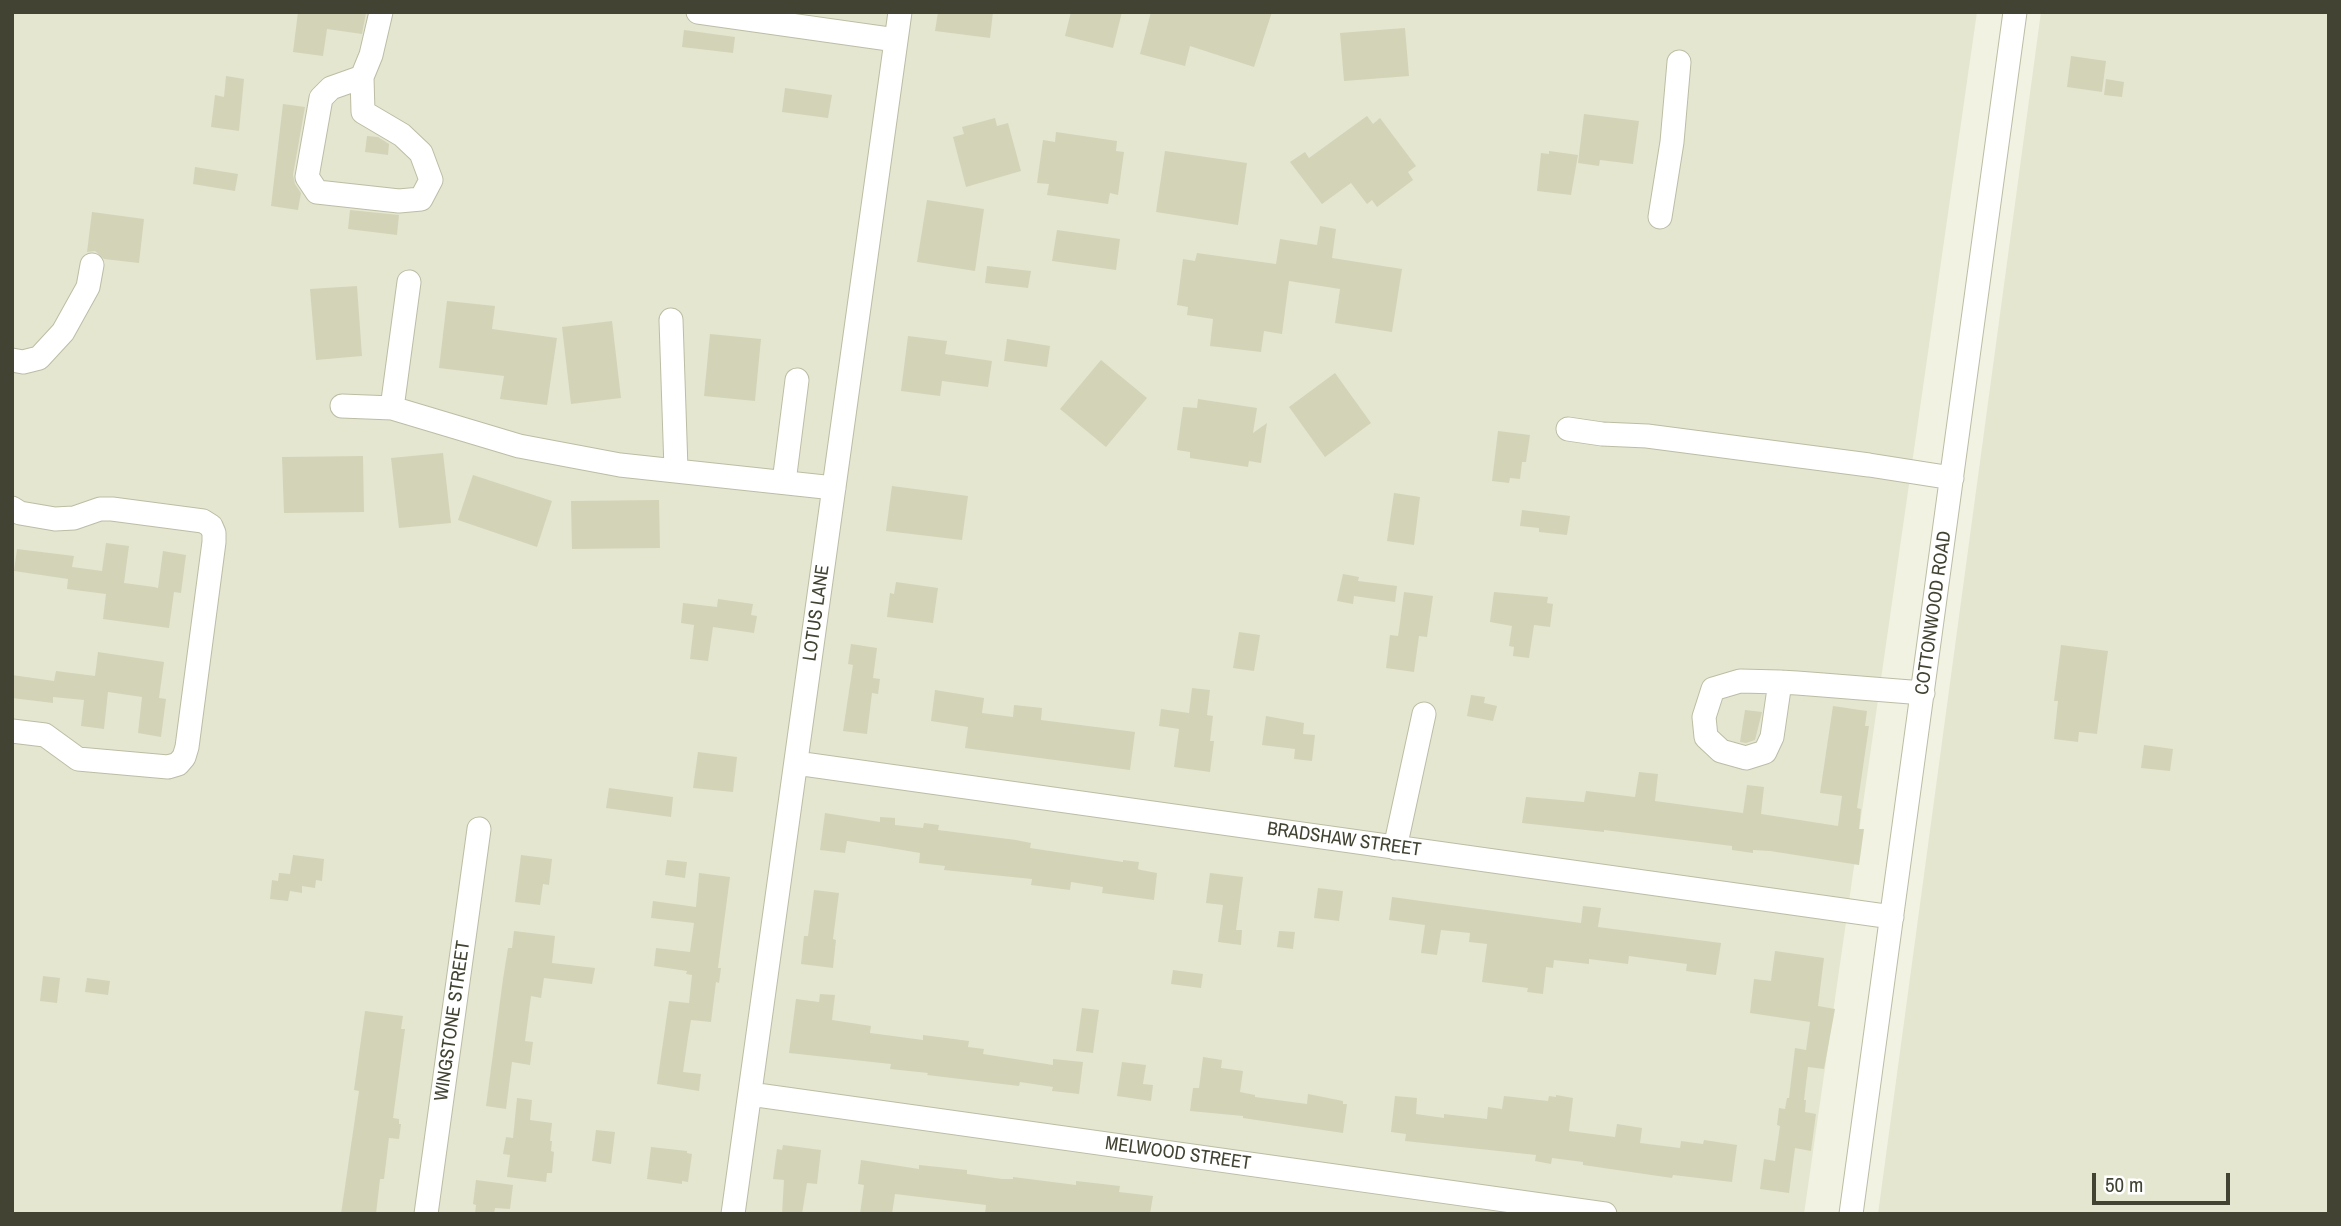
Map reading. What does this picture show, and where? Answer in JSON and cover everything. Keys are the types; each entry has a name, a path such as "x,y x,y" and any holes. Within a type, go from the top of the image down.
{"street":[{"path":"362,78 331,88 321,98 307,177 317,192 399,201 421,199 430,180 421,153 402,135 363,112 362,78 371,55 381,12"},
{"path":"698,12 896,40"},
{"name":"LOTUS LANE","path":"733,1214 900,12"},
{"name":"COTTONWOOD ROAD","path":"1851,1214 2015,12"},
{"path":"1660,217 1672,142 1679,62"},
{"path":"12,360 23,362 39,358 63,332 88,286 92,265"},
{"path":"392,408 409,282"},
{"path":"671,320 676,469"},
{"path":"784,482 797,380"},
{"path":"342,406 392,408 519,446 620,465 834,488"},
{"path":"1568,429 1647,436 1952,478"},
{"path":"12,508 20,513 55,519 74,518 100,509 112,509 203,521 211,526 215,533 215,542 187,747 178,764 168,767 78,759 45,735 12,730"},
{"path":"1780,682 1923,693"},
{"path":"1395,848 1424,714"},
{"name":"BRADSHAW STREET","path":"796,763 1892,918"},
{"name":"WINGSTONE STREET","path":"426,1214 479,829"},
{"name":"MELWOOD STREET","path":"750,1094 1605,1214"}],"shaded area":[{"path":"12,12 1977,12 1804,1214 12,1214"},
{"path":"2041,12 2329,12 2329,1214 1878,1214"}],"building":[{"path":"298,12 366,13 362,34 327,29 323,56 293,52"},
{"path":"938,12 993,12 990,38 935,31"},
{"path":"1071,12 1122,12 1113,48 1065,36"},
{"path":"1151,12 1272,12 1254,67 1190,46 1185,66 1140,54"},
{"path":"1405,28 1409,76 1344,81 1340,33"},
{"path":"684,30 735,37 733,53 682,47"},
{"path":"2071,56 2106,61 2102,92 2067,87"},
{"path":"226,76 244,79 239,131 211,127 215,95 224,97"},
{"path":"2106,79 2124,82 2122,97 2104,95"},
{"path":"785,88 832,95 828,118 782,112"},
{"path":"283,104 305,107 293,175 301,193 298,210 271,206"},
{"path":"1584,114 1639,121 1633,164 1600,160 1599,166 1578,163"},
{"path":"1367,116 1373,124 1380,118 1416,166 1408,172 1413,180 1377,207 1372,200 1367,204 1351,183 1322,204 1290,162 1305,152 1309,158"},
{"path":"995,118 997,126 1008,123 1021,171 966,187 953,137 964,134 962,127"},
{"path":"1056,132 1117,141 1116,151 1124,152 1118,195 1110,193 1108,204 1047,195 1049,184 1037,183 1043,140 1055,142"},
{"path":"367,136 378,137 389,144 388,155 365,152"},
{"path":"1165,151 1247,163 1238,225 1156,212"},
{"path":"1549,151 1578,155 1571,195 1537,191 1541,153 1549,154"},
{"path":"195,167 238,174 235,191 193,184"},
{"path":"927,200 984,209 975,271 917,262"},
{"path":"350,210 399,215 397,235 348,229"},
{"path":"92,212 144,219 139,263 104,259 95,251 87,252"},
{"path":"1320,226 1336,229 1332,258 1402,269 1392,332 1335,323 1340,289 1289,281 1282,334 1264,331 1261,352 1210,346 1213,319 1187,315 1188,307 1177,305 1183,259 1195,261 1197,253 1276,264 1280,239 1317,245"},
{"path":"1057,230 1120,239 1116,270 1052,261"},
{"path":"987,266 1031,271 1028,288 985,283"},
{"path":"357,286 362,356 316,360 310,289"},
{"path":"447,301 495,306 492,329 557,338 547,405 500,399 504,376 439,368"},
{"path":"612,321 621,398 571,404 562,327"},
{"path":"710,334 761,339 755,401 704,396"},
{"path":"908,336 947,341 945,354 992,361 988,387 942,381 940,396 901,391"},
{"path":"1007,339 1050,346 1047,367 1004,361"},
{"path":"1101,360 1147,398 1106,447 1060,409"},
{"path":"1335,373 1371,423 1325,457 1289,407"},
{"path":"1198,399 1257,408 1253,433 1267,423 1261,463 1249,461 1248,467 1190,458 1190,452 1177,450 1183,407 1197,408"},
{"path":"1498,431 1530,435 1520,479 1510,478 1509,483 1492,481"},
{"path":"443,453 451,523 399,528 391,458"},
{"path":"363,456 364,512 284,513 282,457"},
{"path":"473,475 552,501 537,547 458,520"},
{"path":"892,486 968,496 962,540 886,531"},
{"path":"1394,493 1420,497 1414,545 1387,541"},
{"path":"659,500 660,548 572,549 571,501"},
{"path":"1522,510 1570,516 1567,535 1539,532 1539,528 1520,526"},
{"path":"106,543 129,546 124,583 158,588 163,551 186,555 181,593 174,592 169,628 103,619 106,594 67,589 68,579 14,571 17,549 74,556 72,567 102,571"},
{"path":"1343,574 1359,577 1358,581 1397,586 1395,602 1354,596 1353,604 1337,601"},
{"path":"896,582 938,588 933,623 887,617 890,593 894,594"},
{"path":"1404,592 1433,596 1427,637 1419,636 1414,672 1386,668 1390,635 1398,636"},
{"path":"1494,592 1548,597 1547,603 1553,604 1550,627 1534,625 1529,658 1513,656 1514,647 1509,646 1512,626 1490,622"},
{"path":"718,599 753,604 751,615 757,616 754,633 713,627 708,661 690,659 694,625 681,623 683,603 717,607"},
{"path":"1239,632 1260,635 1254,671 1233,668"},
{"path":"851,644 877,648 873,678 880,679 878,694 872,693 867,734 843,731 853,665 848,664"},
{"path":"2061,645 2108,651 2097,734 2079,732 2078,742 2054,739 2058,701 2054,701"},
{"path":"98,652 164,662 159,698 166,699 161,737 138,733 142,697 108,692 104,729 81,726 84,700 53,697 53,703 12,698 12,675 54,681 56,671 95,676"},
{"path":"1192,688 1210,690 1207,715 1213,716 1210,741 1214,741 1210,772 1174,767 1179,729 1159,726 1161,709 1189,713"},
{"path":"935,690 984,698 982,713 1013,717 1014,705 1042,708 1041,720 1135,732 1130,770 965,748 968,727 931,721"},
{"path":"1471,695 1485,697 1484,703 1497,706 1493,721 1467,716"},
{"path":"1833,706 1867,711 1865,726 1869,726 1857,808 1861,809 1859,829 1864,829 1859,865 1770,851 1753,850 1753,853 1732,850 1732,846 1604,830 1522,823 1526,797 1584,802 1586,791 1635,797 1639,772 1658,774 1655,801 1743,813 1747,785 1764,787 1761,814 1838,826 1842,796 1820,793"},
{"path":"1745,710 1762,712 1755,740 1746,743 1740,742"},
{"path":"1266,716 1304,723 1303,734 1315,735 1312,761 1294,759 1295,749 1262,745"},
{"path":"2144,745 2173,749 2170,771 2141,768"},
{"path":"698,752 737,757 733,792 693,788"},
{"path":"609,788 673,797 671,817 606,808"},
{"path":"825,813 880,822 880,817 895,818 895,825 923,828 924,823 939,825 938,830 1031,843 1030,848 1139,862 1138,869 1157,873 1154,900 1102,893 1103,887 1071,882 1070,890 1031,885 1032,879 944,870 945,866 919,863 920,853 847,841 845,853 820,850"},
{"path":"293,855 324,859 322,881 316,880 315,888 302,886 302,893 290,891 288,901 270,899 272,880 278,881 279,873 290,874"},
{"path":"521,855 552,859 549,885 543,884 540,905 515,902"},
{"path":"667,860 687,862 685,878 665,875"},
{"path":"699,873 730,877 718,968 721,968 719,983 716,982 711,1022 691,1020 683,1072 701,1074 699,1091 657,1084 669,1001 689,1003 692,975 686,974 687,971 654,966 656,948 690,952 694,923 651,918 653,901 696,907"},
{"path":"1210,873 1243,877 1236,930 1242,930 1241,945 1218,942 1223,905 1206,903"},
{"path":"1318,888 1343,891 1339,921 1314,918"},
{"path":"814,890 839,893 833,939 836,940 833,968 801,964"},
{"path":"1392,897 1581,923 1583,906 1601,908 1598,927 1721,943 1716,975 1686,971 1687,964 1629,956 1628,964 1589,959 1589,964 1554,960 1553,968 1546,967 1543,994 1527,992 1528,988 1482,982 1487,944 1469,942 1470,933 1441,930 1437,955 1421,953 1425,925 1389,920"},
{"path":"514,931 555,936 552,963 595,968 592,984 544,978 541,998 531,996 525,1041 533,1042 530,1065 512,1062 506,1109 486,1106 503,979"},
{"path":"1279,931 1295,932 1293,949 1277,947"},
{"path":"1775,951 1824,958 1818,1006 1835,1009 1824,1069 1808,1067 1805,1112 1816,1114 1811,1151 1795,1148 1789,1193 1760,1189 1764,1159 1775,1161 1780,1126 1777,1125 1779,1108 1785,1109 1789,1098 1795,1048 1806,1050 1810,1022 1750,1013 1754,979 1771,981"},
{"path":"1173,970 1203,974 1201,988 1171,984"},
{"path":"43,976 60,978 57,1003 40,1001"},
{"path":"87,978 110,981 108,995 85,992"},
{"path":"820,994 835,995 832,1020 871,1026 870,1033 923,1040 923,1035 969,1041 968,1047 984,1049 983,1054 1053,1065 1053,1059 1083,1062 1079,1094 1052,1091 1053,1087 1020,1082 1019,1086 927,1075 928,1073 890,1069 891,1064 789,1053 796,999 819,1002"},
{"path":"1082,1008 1099,1010 1093,1053 1076,1051"},
{"path":"365,1011 403,1016 401,1029 405,1029 393,1118 399,1119 401,1124 399,1139 389,1138 376,1214 341,1214 359,1091 354,1090"},
{"path":"1203,1057 1222,1060 1221,1068 1243,1071 1240,1092 1255,1097 1307,1104 1308,1094 1343,1101 1343,1104 1347,1104 1343,1133 1243,1116 1190,1111 1193,1088 1199,1088"},
{"path":"1122,1062 1146,1065 1143,1084 1153,1085 1151,1101 1117,1096"},
{"path":"1395,1096 1417,1098 1416,1114 1487,1119 1488,1107 1502,1109 1504,1096 1548,1101 1549,1096 1573,1098 1569,1131 1615,1137 1617,1124 1642,1128 1640,1143 1680,1148 1681,1141 1703,1144 1704,1140 1737,1145 1732,1182 1673,1175 1672,1178 1552,1158 1551,1164 1535,1161 1536,1155 1405,1141 1406,1134 1391,1132"},
{"path":"517,1098 532,1100 530,1120 552,1123 552,1173 547,1173 546,1182 507,1177 510,1155 503,1154 506,1137 513,1138"},
{"path":"596,1130 615,1132 611,1164 592,1161"},
{"path":"783,1145 821,1150 817,1184 807,1183 802,1214 782,1214 784,1180 773,1179 777,1149 782,1150"},
{"path":"651,1147 687,1151 692,1154 688,1182 682,1181 682,1184 647,1179"},
{"path":"861,1160 919,1169 919,1165 967,1170 967,1174 1002,1179 1013,1177 1076,1185 1076,1181 1120,1186 1119,1192 1153,1196 1150,1214 985,1214 986,1205 895,1194 892,1214 860,1214 864,1185 858,1184"},
{"path":"476,1180 513,1185 510,1209 495,1208 494,1214 475,1214 476,1205 473,1204"}]}
